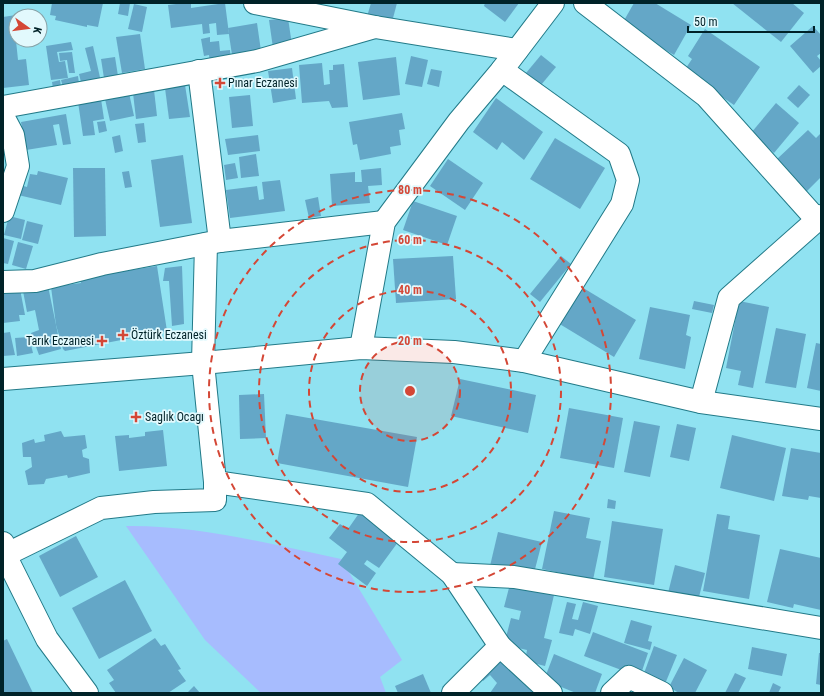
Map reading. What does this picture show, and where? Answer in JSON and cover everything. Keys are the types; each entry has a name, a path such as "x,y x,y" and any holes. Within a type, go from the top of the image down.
{"street":[{"path":"255,3 338,10 375,27 518,50"},
{"path":"361,348 384,222 459,121 518,50 553,3"},
{"path":"585,3 706,96 819,218 729,298 702,402"},
{"path":"3,108 257,60 375,27"},
{"path":"502,70 619,154 628,180 622,204 524,361"},
{"path":"87,693 47,639 4,551 101,508 154,502 215,500 215,482 202,363 213,242 199,71"},
{"path":"3,116 12,134 18,166 3,211"},
{"path":"3,282 35,281 102,264 213,242 384,222"},
{"path":"3,379 202,363 361,348 454,352 524,361 702,402 821,419"},
{"path":"215,482 367,504 452,574 500,646 551,693"},
{"path":"452,574 514,577 821,628"},
{"path":"453,693 500,646"},
{"path":"612,693 629,677 662,693"}],"shaded area":[{"path":"126,526 180,529 234,536 341,559 402,660 380,677 386,693 261,693 205,640"}],"building":[{"path":"52,3 103,3 98,27 87,25 87,27 55,20 56,16 50,15"},
{"path":"120,3 130,3 128,16 118,14"},
{"path":"191,3 191,8 225,3 229,34 217,35 216,23 209,24 210,33 203,34 202,24 171,28 168,5"},
{"path":"371,3 397,3 392,22 366,20"},
{"path":"485,3 519,3 505,22 484,6"},
{"path":"634,3 655,3 691,25 674,55 622,24"},
{"path":"732,3 792,3 804,13 781,42"},
{"path":"134,4 147,7 142,32 128,29"},
{"path":"8,16 8,48 17,48 18,60 26,59 29,85 3,88 3,17"},
{"path":"288,18 292,45 273,48 269,20"},
{"path":"257,23 261,51 232,55 228,28"},
{"path":"813,26 821,35 821,53 817,56 821,61 821,66 813,73 790,46"},
{"path":"705,29 760,67 734,105 684,71 692,59 688,56"},
{"path":"140,34 145,69 122,73 116,37"},
{"path":"210,37 210,42 219,41 220,51 230,50 231,59 210,63 209,55 204,56 201,39"},
{"path":"71,42 73,50 57,52 59,62 65,61 68,78 51,80 46,48 48,48 48,46"},
{"path":"93,46 101,82 82,86 79,74 91,71 85,48"},
{"path":"72,52 75,73 69,73 67,60 60,61 59,53"},
{"path":"541,55 556,67 541,85 526,73"},
{"path":"411,56 428,60 422,87 405,84"},
{"path":"115,57 118,76 104,78 101,59"},
{"path":"396,57 400,95 363,100 358,62"},
{"path":"322,63 324,85 330,84 329,70 333,70 333,65 344,64 348,107 332,108 329,101 302,103 299,65"},
{"path":"292,68 296,99 273,103 268,71"},
{"path":"431,69 442,71 439,87 427,84"},
{"path":"78,76 79,83 63,87 61,80"},
{"path":"60,80 61,87 53,89 52,82"},
{"path":"185,85 190,117 169,119 165,88"},
{"path":"799,85 810,95 798,108 787,98"},
{"path":"154,90 157,116 136,119 133,93"},
{"path":"129,93 134,116 110,121 105,99"},
{"path":"250,95 253,126 232,128 229,97"},
{"path":"496,98 543,132 524,160 502,142 497,150 473,132"},
{"path":"101,99 104,119 93,121 95,135 83,136 78,102"},
{"path":"776,103 799,123 774,153 751,133"},
{"path":"402,113 405,129 399,130 401,145 390,147 391,154 360,160 357,144 353,145 349,122"},
{"path":"66,114 71,144 63,145 59,124 53,125 57,145 26,150 21,122"},
{"path":"105,121 107,131 99,133 97,122"},
{"path":"144,123 146,142 138,143 135,124"},
{"path":"808,130 816,138 821,133 821,177 806,192 776,160"},
{"path":"120,135 123,151 115,153 112,137"},
{"path":"258,135 260,151 228,155 225,139"},
{"path":"555,138 605,168 580,209 530,179"},
{"path":"256,154 259,176 241,178 239,157"},
{"path":"183,155 192,223 160,227 151,160"},
{"path":"448,159 483,183 465,210 430,186"},
{"path":"235,163 238,178 226,180 224,165"},
{"path":"73,168 105,168 106,236 74,237"},
{"path":"381,168 382,185 368,186 370,203 332,206 330,174 355,172 355,182 362,182 361,170"},
{"path":"38,171 68,178 61,205 18,195 20,185 27,187 30,174 37,175"},
{"path":"129,171 132,187 125,188 122,172"},
{"path":"280,180 285,211 230,218 226,190 257,186 259,200 264,199 262,182"},
{"path":"318,197 321,216 309,218 305,200"},
{"path":"413,201 457,216 447,245 403,230"},
{"path":"9,216 25,220 21,239 4,235"},
{"path":"27,221 43,225 38,244 22,240"},
{"path":"3,238 14,241 8,264 3,263"},
{"path":"18,242 33,246 26,269 12,265"},
{"path":"453,256 456,299 396,303 393,259"},
{"path":"561,256 571,264 540,302 530,294"},
{"path":"157,266 167,331 65,351 63,349 56,325 51,287 81,283 80,278"},
{"path":"182,266 184,324 172,326 169,281 163,281 165,268"},
{"path":"48,286 61,349 39,355 31,333 39,330 35,310 27,312 23,291"},
{"path":"580,286 636,320 614,357 558,323"},
{"path":"20,289 25,315 19,315 20,321 3,323 3,292"},
{"path":"694,301 714,305 712,313 692,309"},
{"path":"739,301 769,307 753,388 738,385 741,371 726,368"},
{"path":"650,307 690,315 686,335 691,337 685,369 639,359"},
{"path":"776,328 806,334 796,388 765,383"},
{"path":"10,332 15,355 3,356 3,333"},
{"path":"29,337 33,353 17,356 15,338"},
{"path":"816,343 821,344 821,391 807,388"},
{"path":"460,379 536,395 528,433 451,416"},
{"path":"264,394 266,438 240,439 239,395"},
{"path":"569,408 623,418 614,468 560,458"},
{"path":"286,414 417,437 408,487 277,463"},
{"path":"634,421 660,426 650,477 624,472"},
{"path":"677,424 696,428 689,461 670,457"},
{"path":"163,430 167,466 119,471 115,436 129,435 129,438 145,436 145,432"},
{"path":"61,431 64,437 85,435 87,448 82,450 83,457 89,459 90,473 68,478 67,475 46,479 44,484 28,485 25,471 32,467 31,457 23,457 22,443 34,439 35,443 45,441 44,435"},
{"path":"732,435 786,448 774,501 720,488"},
{"path":"791,448 821,453 821,498 809,496 808,500 782,496"},
{"path":"608,499 616,501 615,509 607,508"},
{"path":"362,509 401,538 379,568 367,560 364,564 376,573 367,586 338,564 347,552 329,538 340,524 348,529"},
{"path":"554,511 590,518 586,538 601,541 593,580 542,569"},
{"path":"717,514 730,516 728,529 760,535 749,599 703,591"},
{"path":"612,521 663,529 654,585 604,577"},
{"path":"498,532 542,542 533,577 490,566"},
{"path":"76,536 98,577 60,597 39,556"},
{"path":"780,549 821,558 821,610 794,604 793,608 767,602"},
{"path":"675,565 705,573 698,601 668,593"},
{"path":"125,580 152,631 99,659 72,608"},
{"path":"510,584 554,595 544,638 552,640 545,666 525,661 527,650 504,645 511,618 519,620 521,611 504,607"},
{"path":"567,602 576,604 572,619 578,620 583,602 598,606 590,634 575,629 573,636 559,633"},
{"path":"631,620 652,626 648,641 652,642 650,650 624,643"},
{"path":"593,632 648,653 640,677 584,656"},
{"path":"155,638 161,646 165,644 181,669 178,670 186,681 168,693 116,693 109,683 114,680 107,670"},
{"path":"7,639 33,693 3,693 3,641"},
{"path":"654,646 677,655 665,684 643,676"},
{"path":"752,647 787,654 782,676 748,669"},
{"path":"819,653 821,653 821,685 816,684"},
{"path":"499,654 537,693 490,693 497,683 490,675 483,681 478,673"},
{"path":"554,654 602,674 595,693 576,693 544,680"},
{"path":"684,658 707,670 695,693 679,693 669,687"},
{"path":"735,673 746,678 738,693 725,693"},
{"path":"423,674 431,693 398,693 395,686"},
{"path":"773,683 781,687 778,693 769,693"},
{"path":"194,686 200,693 187,693"}],"place":[{"name":"Pınar Eczanesi","path":"220,83"},
{"name":"Öztürk Eczanesi","path":"123,335"},
{"name":"Tarık Eczanesi","path":"102,341"},
{"name":"Saglık Ocagı","path":"136,417"}]}
